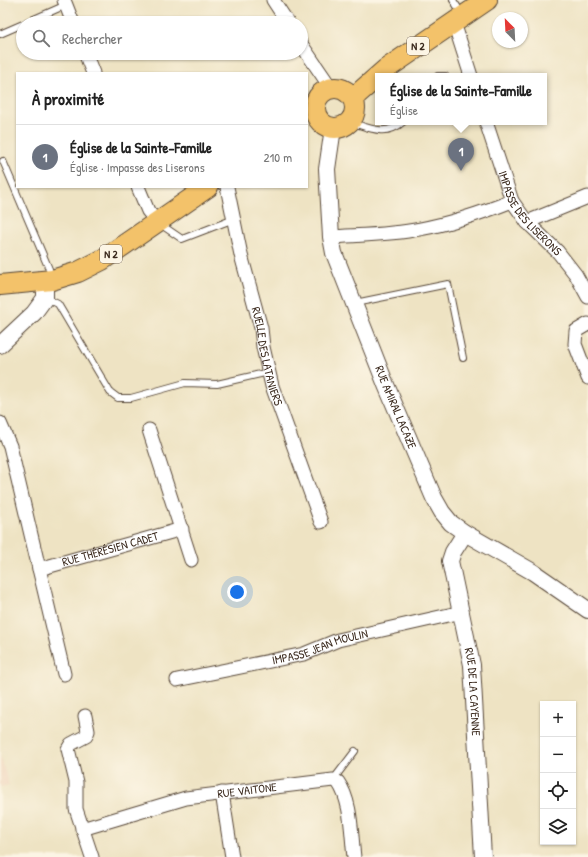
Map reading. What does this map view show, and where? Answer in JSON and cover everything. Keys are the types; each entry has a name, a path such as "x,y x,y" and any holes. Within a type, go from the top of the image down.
{"main road":[{"name":"N 2","path":"381,73 456,13 487,0"},
{"name":"N 2","path":"353,98 375,79"},
{"path":"330,88 343,89 353,98 356,110 341,125 324,125 311,120 316,100 324,91 330,88"},
{"name":"N 2","path":"0,285 47,287 102,260 207,188"}],"street":[{"path":"273,0 283,16"},
{"path":"65,3 70,16"},
{"path":"456,13 457,32 470,73"},
{"path":"308,55 330,88"},
{"path":"88,60 93,72"},
{"name":"RUE AMIRAL LACAZE","path":"341,125 327,169 331,237 334,253 434,498 451,523 533,572 588,610"},
{"name":"IMPASSE DES LISERONS","path":"487,125 512,201 527,222 558,252 576,275 588,297"},
{"path":"138,188 148,211 157,222"},
{"name":"RUELLE DES LATANIERS","path":"227,188 241,255 256,302 272,386 321,522"},
{"path":"527,222 588,197"},
{"path":"331,237 360,236 419,230 475,216 512,201"},
{"path":"0,345 34,313 47,287"},
{"path":"588,324 576,331 574,339 588,378"},
{"path":"0,423 10,446 64,674"},
{"path":"149,430 191,560"},
{"name":"RUE THÉRÉSIEN CADET","path":"39,569 182,529"},
{"name":"RUE DE LA CAYENNE","path":"466,533 453,552 450,561 472,665 483,857"},
{"name":"IMPASSE JEAN MOULIN","path":"176,680 304,654 338,640 462,612"},
{"path":"85,716 88,732 86,736 71,744 68,749 76,782 76,810 92,857"},
{"path":"333,780 338,782 342,788 346,801 354,857"},
{"name":"RUE VAITONE","path":"82,829 186,798 333,780"},
{"path":"222,793 232,857"}],"lane":[{"path":"40,16 65,3"},
{"path":"0,34 16,27"},
{"path":"341,125 386,132 399,125"},
{"path":"3,161 49,269 47,287 110,392 118,398 131,398 185,383 217,384 269,372"},
{"path":"157,222 182,239 234,219"},
{"path":"354,303 448,284 463,358"},
{"path":"333,780 355,751"}],"shaded area":[{"path":"0,755 9,785 0,787"}],"place":[{"name":"Église de la Sainte-Famille","path":"461,171"}]}
